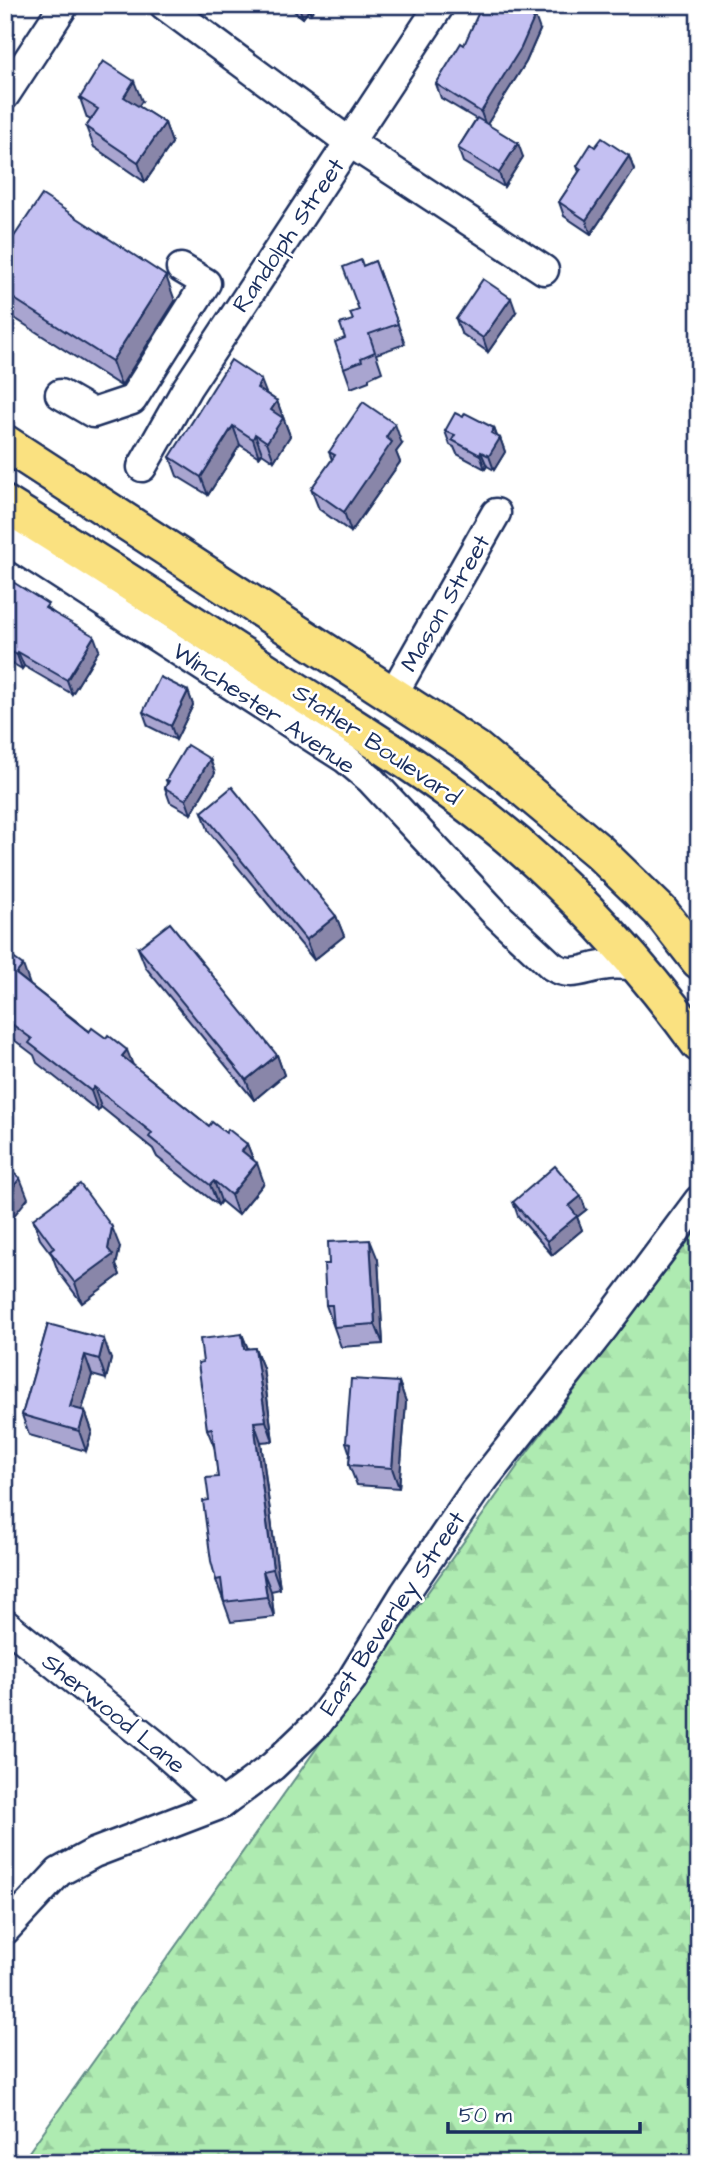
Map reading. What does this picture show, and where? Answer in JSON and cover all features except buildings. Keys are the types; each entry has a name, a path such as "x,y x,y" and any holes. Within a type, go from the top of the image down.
{"main road":[{"name":"Statler Boulevard","path":"10,450 476,749 545,804 660,911 699,961"},
{"name":"Statler Boulevard","path":"5,504 393,752 477,811 567,891 637,966 699,1044"}],"street":[{"path":"5,95 64,5"},
{"path":"164,5 349,142 544,270"},
{"name":"Randolph Street","path":"142,467 187,388 440,5"},
{"path":"60,394 93,414 132,400 206,283 181,268"},
{"name":"Mason Street","path":"393,694 496,513"},
{"name":"Winchester Avenue","path":"5,539 346,759 370,779 496,914 551,966 560,971 579,973 611,964 637,966"},
{"name":"East Beverley Street","path":"5,1930 49,1880 70,1865 222,1804 288,1752 339,1697 474,1492 604,1327 699,1200"},
{"name":"Sherwood Lane","path":"5,1624 157,1746 222,1804"}],"green space":[{"path":"699,1227 699,2163 21,2163 529,1450"}]}
